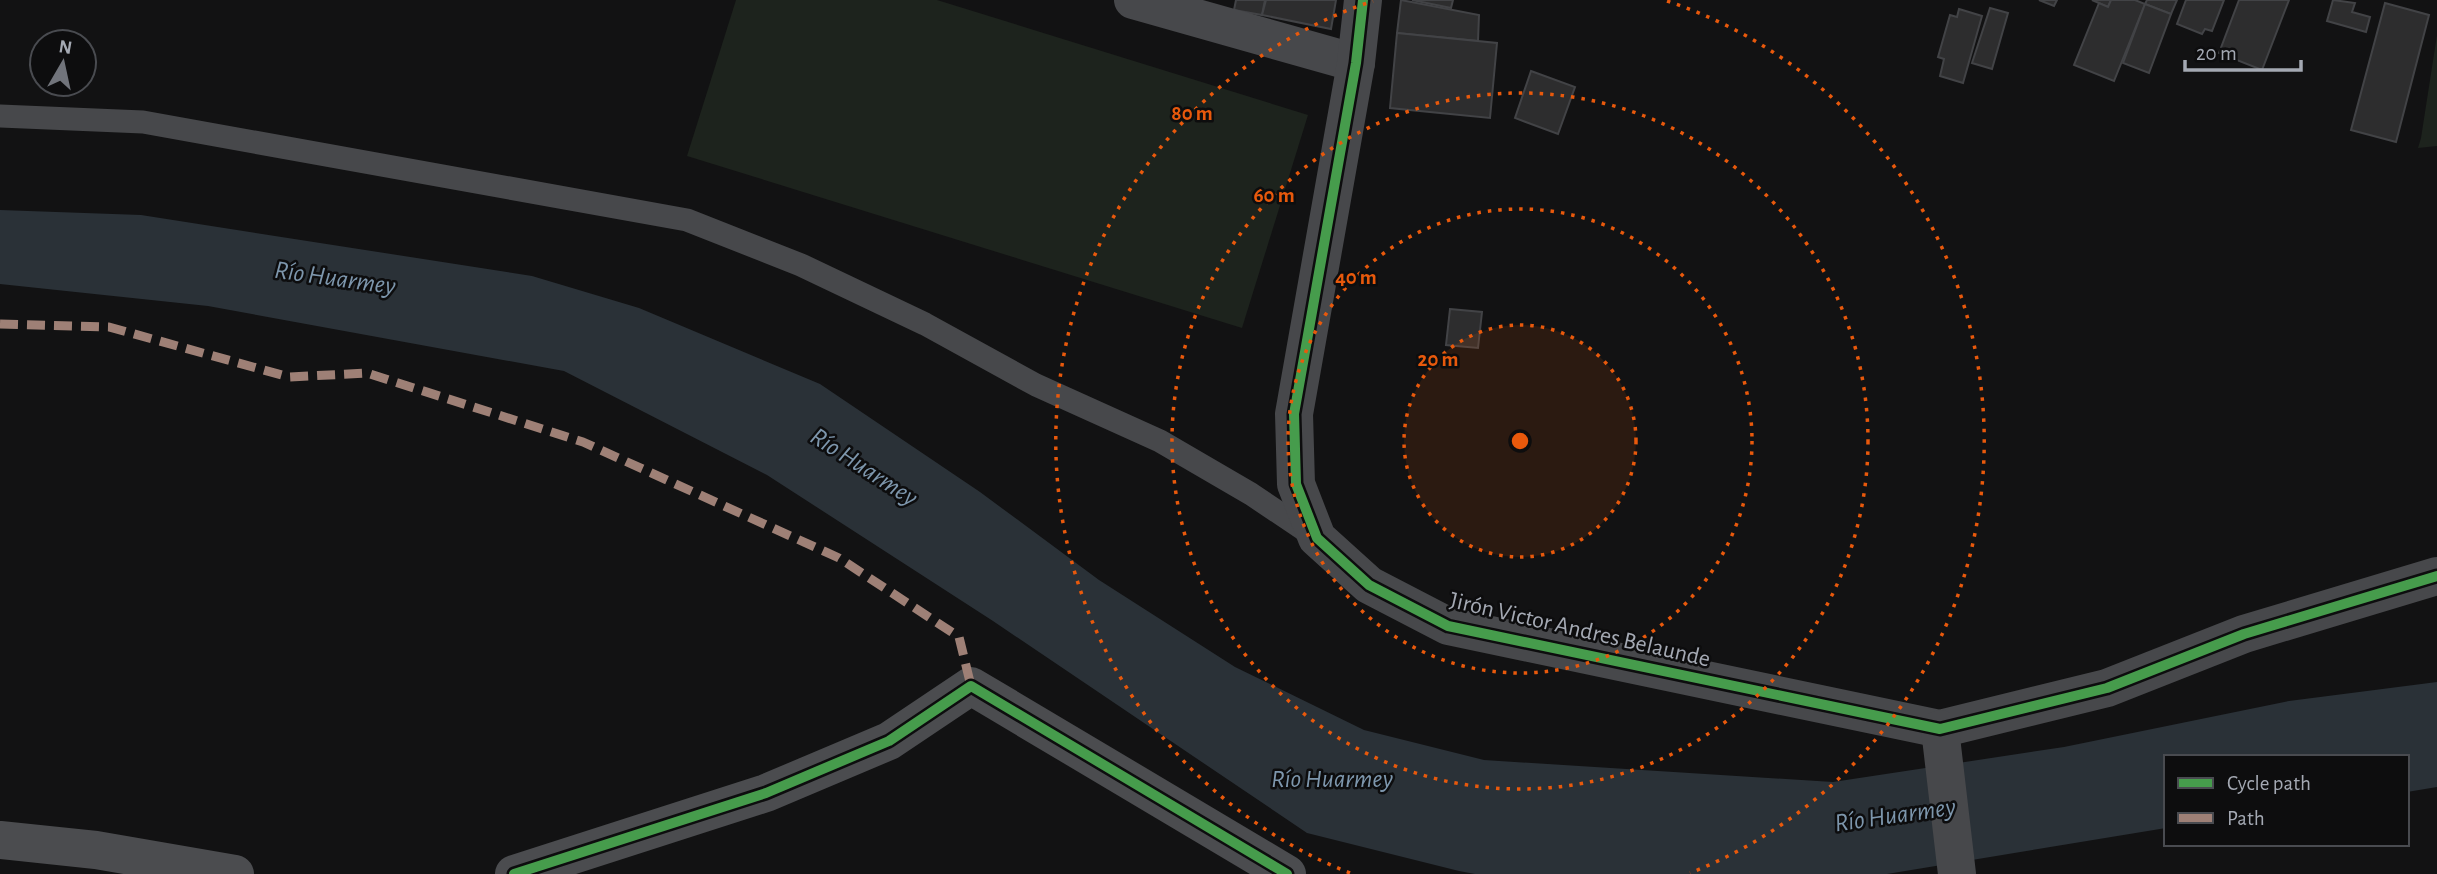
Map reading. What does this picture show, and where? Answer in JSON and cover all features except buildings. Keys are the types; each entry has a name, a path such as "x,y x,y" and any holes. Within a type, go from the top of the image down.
{"street":[{"path":"1133,0 1356,63"},
{"name":"Jirón Victor Andres Belaunde","path":"1363,0 1356,63 1294,414 1296,484 1317,538 1368,585 1448,626 1940,729"},
{"path":"1957,874 1940,729 2107,688 2244,634 2437,576"},
{"path":"514,874 766,793 889,741 971,686 1287,874"},
{"path":"0,840 96,850 235,874"}],"lane":[{"path":"0,116 143,122 687,220 801,265 925,324 1037,385 1160,441 1251,494 1317,538"}],"shaded area":[{"path":"736,0 937,0 1308,115 1242,328 687,156"},
{"path":"2437,35 2437,146 2418,148 2421,138"}],"water":[{"name":"Río Huarmey","path":"0,210 141,215 532,276 639,308 820,384 980,492 1099,580 1235,667 1364,730 1484,760 1833,782 2064,747 2289,701 2437,682 2437,787 2409,792 2409,755 2164,755 2164,828 1887,874 1475,874 1459,871 1307,833 993,621 767,475 564,371 208,306 0,284"}],"marked path":[{"path":"0,324 109,327 289,377 367,373 583,442 839,558 959,637 971,686"}],"cycle path":[{"path":"1363,0 1356,63 1294,414 1296,484 1317,538 1369,585 1448,626 1940,729 2107,688 2244,634 2437,576"},
{"path":"514,874 766,793 889,741 971,686 1287,874"}]}
